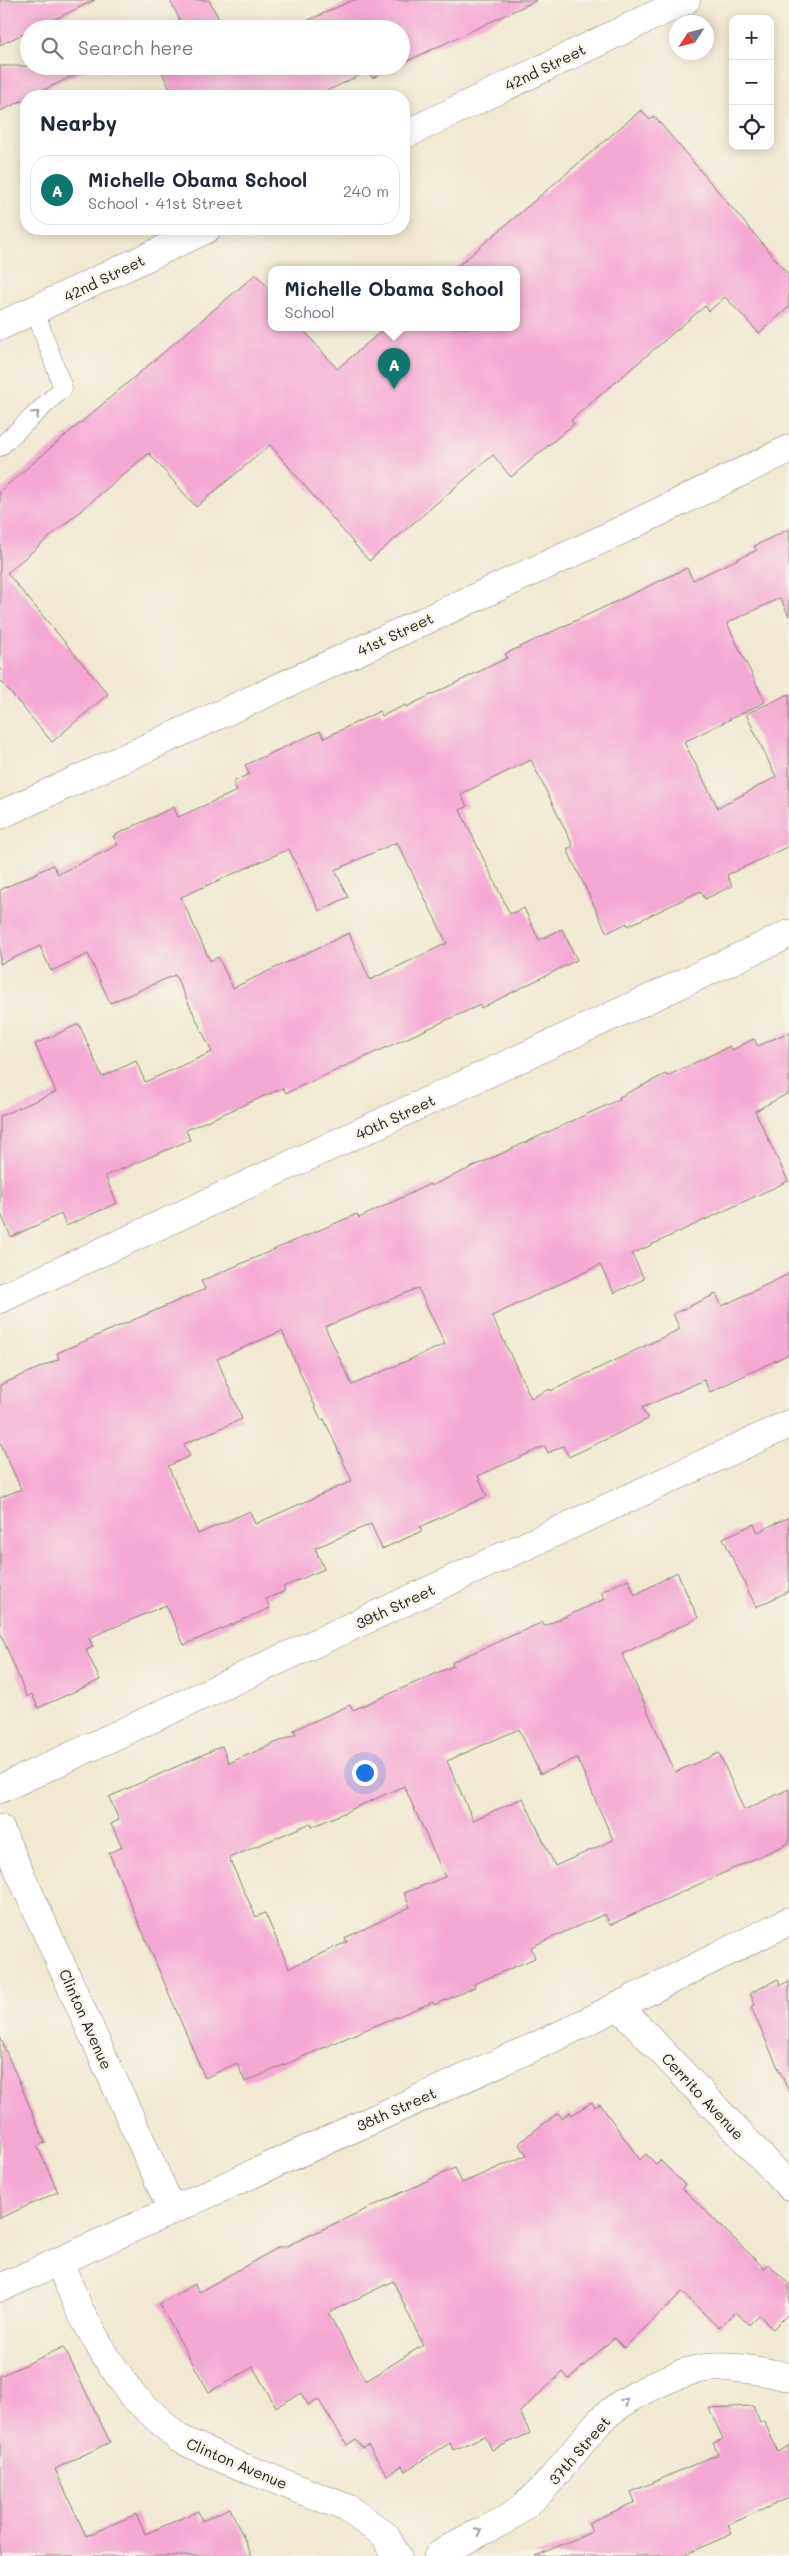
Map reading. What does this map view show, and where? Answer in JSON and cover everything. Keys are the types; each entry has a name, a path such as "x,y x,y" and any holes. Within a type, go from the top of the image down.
{"street":[{"name":"42nd Street","path":"410,132 686,0"},
{"name":"42nd Street","path":"0,326 194,235"},
{"name":"41st Street","path":"0,815 589,545 789,449"},
{"name":"40th Street","path":"0,1298 789,934"},
{"name":"39th Street","path":"0,1789 789,1424"},
{"name":"Clinton Avenue","path":"0,1829 172,2210"},
{"name":"38th Street","path":"0,2288 558,2036 789,1921"},
{"name":"Cerrito Avenue","path":"618,2005 789,2186"},
{"name":"Clinton Avenue","path":"59,2261 79,2309 102,2352 132,2394 178,2438 232,2464 347,2508 385,2535 397,2556"},
{"name":"37th Street","path":"438,2556 451,2546 516,2513 547,2486 598,2423 630,2398 666,2381 705,2368 747,2368 789,2377"}],"lane":[{"path":"0,447 63,388 35,311"}],"building":[{"path":"0,0 95,0 53,20 20,20 20,35 0,45"},
{"path":"170,0 209,0 219,20 180,20"},
{"path":"353,0 537,0 410,60 410,20 309,20"},
{"path":"0,66 20,66 20,75 75,75 44,90 20,90 20,102 0,111"},
{"path":"163,75 361,75 329,90 170,90"},
{"path":"641,110 650,120 654,116 789,275 789,307 759,333 725,297 709,311 705,306 571,420 574,424 511,477 493,455 369,561 270,445 196,507 149,453 7,573 108,694 52,742 0,680 0,491 256,274 268,288 268,331 305,331 337,369 381,331 520,331 520,266 458,266"},
{"path":"789,529 789,616 780,598 727,623 765,702 684,742 718,808 776,777 746,714 789,694 789,846 727,875 732,886 705,899 701,891 628,926 627,923 607,933 567,849 573,846 531,760 461,794 467,807 460,810 510,914 524,908 539,940 562,929 577,960 481,1008 480,1005 286,1093 283,1088 186,1130 190,1140 105,1176 117,1203 66,1226 61,1214 11,1237 0,1212 0,1116 56,1092 35,1044 79,1024 102,1077 136,1061 145,1082 212,1052 175,975 110,1003 88,954 51,971 40,946 0,964 0,890 53,865 58,874 118,845 113,836 174,807 178,817 237,791 233,782 249,774 245,765 320,731 324,738 380,711 382,716 405,705 406,707 507,658 505,654 687,568 693,580 757,550 754,546","holes":["397,842 447,943 370,980 349,933 233,988 218,957 210,961 181,897 289,849 319,911 348,897 335,870"]},
{"path":"789,1032 789,1093 755,1111 788,1181 632,1254 644,1279 614,1293 600,1265 492,1316 531,1398 550,1389 551,1391 680,1329 673,1314 716,1294 722,1306 789,1274 789,1354 710,1392 704,1380 642,1408 648,1419 569,1457 563,1446 548,1453 545,1446 478,1476 487,1496 420,1527 422,1531 382,1549 371,1524 315,1548 324,1569 283,1587 285,1591 266,1599 270,1608 184,1645 166,1605 89,1638 93,1647 86,1650 100,1680 38,1708 32,1694 27,1697 0,1632 0,1498 21,1489 0,1442 0,1385 59,1359 57,1353 205,1289 201,1281 357,1214 359,1218 620,1099 619,1097 666,1074 667,1076 730,1046 732,1050 754,1039 758,1046","holes":["418,1288 445,1344 352,1385 325,1327","282,1331 321,1420 324,1419 352,1481 255,1524 250,1511 198,1534 168,1466 190,1456 184,1444 242,1419 217,1359"]},
{"path":"789,1517 789,1591 756,1607 723,1538 754,1524 758,1532"},
{"path":"677,1572 698,1618 622,1654 675,1772 719,1753 744,1810 789,1789 789,1843 610,1925 605,1914 531,1947 535,1958 474,1984 475,1987 434,2005 433,2002 362,2031 245,2082 237,2063 205,2078 109,1853 122,1847 111,1824 119,1820 109,1797 222,1746 229,1763 296,1734 294,1730 350,1705 353,1710 453,1666 452,1662 543,1622 544,1626 605,1599 601,1592 628,1579 635,1595","holes":["519,1729 540,1774 577,1758 613,1840 555,1866 523,1798 473,1820 447,1761","404,1786 445,1877 404,1893 410,1907 345,1938 347,1942 289,1968 265,1913 256,1917 229,1858 311,1823 312,1827"]},
{"path":"778,1979 781,1985 789,1981 789,2092 751,2007 755,2005 750,1993"},
{"path":"0,2037 45,2143 37,2146 58,2192 0,2218"},
{"path":"592,2102 595,2107 600,2104 640,2160 646,2154 656,2164 660,2160 685,2185 682,2188 764,2268 768,2264 789,2284 789,2313 773,2329 759,2315 749,2325 736,2312 719,2328 682,2292 624,2348 614,2338 569,2379 563,2372 520,2412 530,2433 492,2450 485,2436 453,2450 450,2443 405,2471 402,2466 387,2475 368,2445 362,2448 356,2439 347,2445 318,2399 308,2405 301,2393 276,2407 253,2367 209,2392 159,2304 195,2284 199,2292 281,2246 282,2248 455,2168 462,2183 527,2155 519,2144 527,2136 558,2113 562,2118 570,2112 572,2115","holes":["393,2281 423,2345 366,2381 328,2313"]},
{"path":"64,2347 110,2442 55,2469 86,2536 136,2514 145,2534 198,2511 202,2521 230,2508 252,2556 0,2556 0,2376"},
{"path":"753,2406 760,2423 764,2421 778,2452 789,2446 789,2498 728,2525 732,2534 681,2556 535,2556 592,2532 588,2523 635,2502 631,2492 718,2454 713,2443 723,2439 709,2408"}],"place":[{"name":"Michelle Obama School","path":"394,389"}]}
